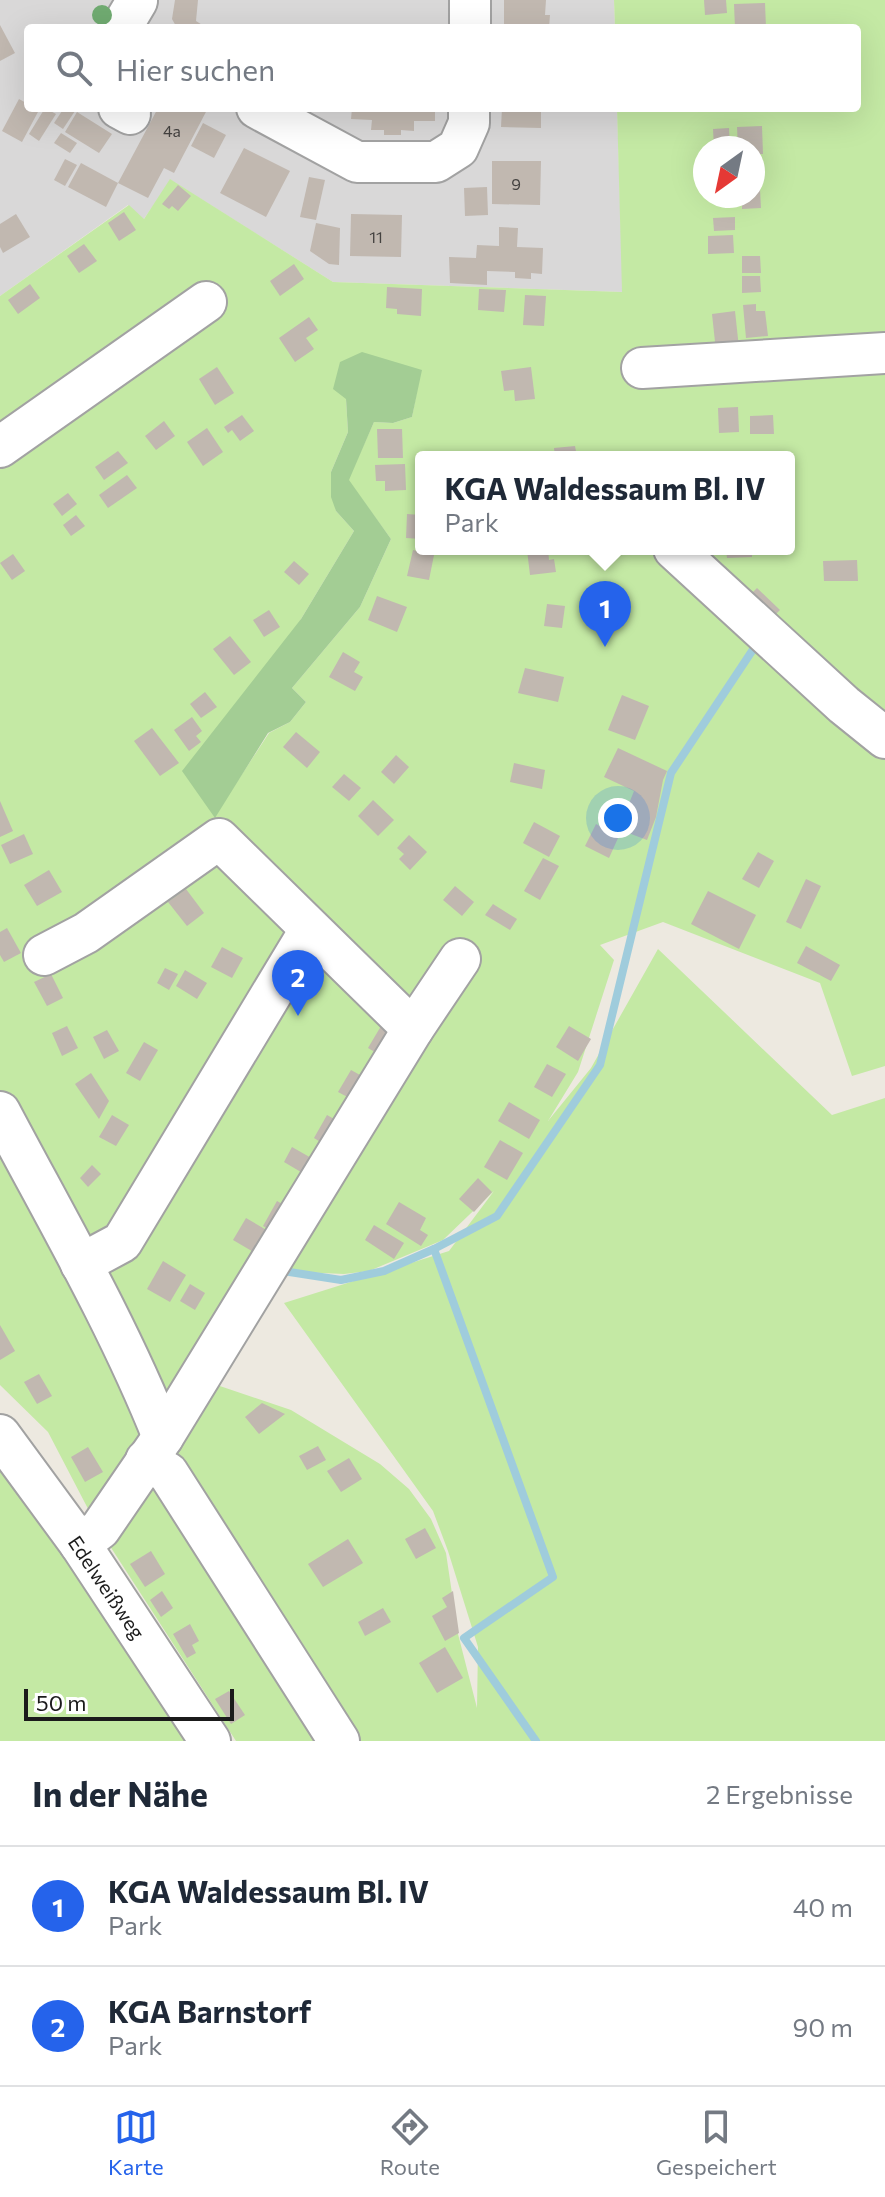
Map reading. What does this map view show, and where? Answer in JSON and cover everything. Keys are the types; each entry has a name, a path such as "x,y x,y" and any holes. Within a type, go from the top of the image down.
{"street":[{"path":"123,24 137,0"},
{"path":"135,24 137,0"},
{"path":"470,0 470,24"},
{"path":"264,112 357,162 436,162 458,148 469,123 469,112"},
{"path":"0,447 206,302"},
{"path":"642,368 885,353"},
{"path":"681,555 844,705 885,738"},
{"path":"44,955 86,933 219,839 413,1029"},
{"path":"81,1264 122,1242 310,930"},
{"path":"80,1544 100,1529 154,1448 413,1029 460,959"},
{"path":"0,1112 146,1394 154,1448 339,1741"},
{"name":"Edelweißweg","path":"0,1435 80,1544 210,1741"}],"shaded area":[{"path":"0,0 614,0 615,24 24,24 24,112 617,112 623,292 333,282 171,180 143,220 128,205 0,296"}],"green space":[{"path":"614,0 885,0 885,1066 852,1076 820,983 663,922 600,945 614,960 578,1072 548,1121 591,1068 658,949 832,1115 885,1098 885,1741 236,1741 97,1526 48,1432 0,1385 0,296 129,205 144,219 170,179 333,282 622,292 617,112 861,112 861,24 615,24","holes":["421,370 412,417 393,423 374,422 348,480 391,539 360,607 292,688 306,702 290,722 269,733 214,817 301,619 354,531 336,511 331,472 348,432 346,399","494,1191 449,1251 284,1303 433,1511 478,1647 477,1708 458,1634 446,1553 431,1519 409,1489 380,1464 291,1410 211,1383 278,1271 344,1274 369,1271 443,1240"]},
{"path":"362,352 422,370 412,417 393,423 374,422 349,480 391,539 360,607 292,688 306,702 290,722 268,733 215,818 182,771 301,619 354,531 336,511 331,497 331,472 348,432 346,399 333,389 340,362"},
{"path":"0,1465 195,1741 0,1741"}],"building":[{"path":"175,0 198,0 196,21 201,24 175,24 172,19"},
{"path":"504,0 546,0 545,15 550,15 549,24 504,24"},
{"path":"704,0 726,0 727,13 705,15"},
{"path":"765,3 766,24 735,24 734,4"},
{"path":"0,25 15,53 0,61"},
{"path":"19,99 24,102 24,112 38,112 22,142 2,131"},
{"path":"43,112 56,114 39,141 29,134"},
{"path":"61,112 74,112 63,129 54,123"},
{"path":"77,112 112,134 99,153 65,132"},
{"path":"156,112 206,112 174,173 164,168 148,198 118,183"},
{"path":"352,112 435,112 435,121 414,121 414,131 401,130 401,135 384,135 384,130 371,130 372,120 351,119"},
{"path":"502,112 541,112 541,128 501,127"},
{"path":"203,123 226,135 214,158 191,146"},
{"path":"762,126 762,136 737,136 737,127"},
{"path":"729,128 729,136 713,136 713,129"},
{"path":"61,133 77,143 70,153 54,143"},
{"path":"244,148 290,171 266,217 220,193"},
{"path":"65,159 77,165 65,186 54,180"},
{"path":"492,161 541,161 540,205 492,204"},
{"path":"81,163 118,183 106,207 68,187"},
{"path":"309,177 325,180 316,220 300,217"},
{"path":"178,185 191,196 178,211 162,204"},
{"path":"487,187 488,215 465,216 464,188"},
{"path":"124,212 136,230 119,241 108,223"},
{"path":"16,214 30,237 3,253 0,224"},
{"path":"351,214 402,215 401,257 350,256"},
{"path":"735,217 735,230 714,231 713,218"},
{"path":"316,223 340,228 339,265 329,264 310,251"},
{"path":"499,227 518,228 517,247 543,248 542,274 531,273 531,279 515,278 515,272 487,271 487,285 450,283 449,257 476,258 477,245 499,246"},
{"path":"733,235 734,253 708,254 708,236"},
{"path":"84,244 97,261 79,273 67,256"},
{"path":"742,256 760,256 761,273 742,273"},
{"path":"294,264 304,279 280,296 270,281"},
{"path":"742,276 760,276 761,292 742,293"},
{"path":"30,284 40,298 18,314 8,300"},
{"path":"387,287 422,289 421,316 397,314 397,309 386,308"},
{"path":"479,289 506,290 504,312 478,310"},
{"path":"525,295 546,296 544,326 523,325"},
{"path":"756,304 756,311 765,311 768,336 746,338 743,305"},
{"path":"735,311 739,348 716,351 712,314"},
{"path":"309,317 318,330 306,338 314,349 295,362 279,338"},
{"path":"217,367 234,393 215,405 199,379"},
{"path":"531,367 535,399 515,401 514,390 504,391 501,371"},
{"path":"738,407 739,432 719,433 718,408"},
{"path":"242,415 254,431 240,441 232,430 228,433 224,427"},
{"path":"773,415 774,434 750,434 750,416"},
{"path":"164,421 175,436 156,450 145,436"},
{"path":"207,428 223,452 203,466 187,442"},
{"path":"377,429 402,429 403,458 378,458"},
{"path":"575,446 576,451 554,451 554,448"},
{"path":"118,451 128,463 104,480 95,467"},
{"path":"405,464 406,490 385,491 385,481 376,481 375,465"},
{"path":"127,475 137,488 108,508 99,495"},
{"path":"68,493 77,504 62,516 53,504"},
{"path":"407,514 415,515 415,539 406,538"},
{"path":"76,515 85,526 71,536 63,525"},
{"path":"413,550 415,555 434,555 429,580 407,576"},
{"path":"13,554 25,571 12,580 0,563"},
{"path":"528,555 549,555 549,560 554,559 556,572 530,575"},
{"path":"727,555 752,555 752,557 727,558"},
{"path":"857,560 858,581 824,581 823,561"},
{"path":"294,561 309,574 299,585 284,572"},
{"path":"757,588 780,610 767,623 744,601"},
{"path":"377,596 407,607 397,632 368,620"},
{"path":"547,604 565,606 562,628 544,626"},
{"path":"269,610 280,627 264,637 253,620"},
{"path":"230,636 251,662 234,675 213,649"},
{"path":"343,652 360,662 354,672 363,677 355,691 329,677"},
{"path":"525,668 564,677 558,702 518,693"},
{"path":"205,692 217,707 201,718 190,704"},
{"path":"622,695 649,706 635,740 608,730"},
{"path":"192,717 202,731 196,736 201,742 189,751 174,730"},
{"path":"152,728 179,763 160,776 134,741"},
{"path":"296,732 320,752 307,768 283,747"},
{"path":"618,748 667,771 647,840 623,831 627,823 622,821 634,791 604,777"},
{"path":"396,755 409,767 394,784 381,772"},
{"path":"514,763 545,770 542,789 510,782"},
{"path":"344,774 361,788 349,801 332,787"},
{"path":"373,800 394,820 378,836 358,816"},
{"path":"0,801 13,831 0,837"},
{"path":"534,822 560,836 549,857 523,843"},
{"path":"596,824 619,836 609,858 585,846"},
{"path":"24,834 33,854 10,864 1,845"},
{"path":"409,835 427,852 410,870 399,859 404,854 397,848"},
{"path":"758,852 774,861 759,888 742,879"},
{"path":"543,858 559,866 540,900 524,891"},
{"path":"49,870 62,892 37,906 24,885"},
{"path":"806,879 821,886 801,929 786,922"},
{"path":"455,886 474,902 462,916 443,900"},
{"path":"186,889 204,913 187,926 168,902"},
{"path":"708,891 756,915 739,949 691,924"},
{"path":"493,904 517,919 510,930 485,915"},
{"path":"7,928 21,953 4,962 0,955 0,932"},
{"path":"806,946 840,965 831,981 797,963"},
{"path":"222,947 243,958 232,978 211,967"},
{"path":"165,968 178,974 169,990 157,983"},
{"path":"185,970 207,983 197,999 176,986"},
{"path":"51,974 63,998 47,1006 34,982"},
{"path":"384,1021 401,1030 385,1058 368,1048"},
{"path":"67,1026 78,1048 62,1056 52,1033"},
{"path":"569,1026 591,1039 578,1061 556,1047"},
{"path":"107,1030 119,1051 104,1059 93,1037"},
{"path":"144,1042 158,1050 140,1081 126,1073"},
{"path":"547,1064 566,1074 552,1097 534,1087"},
{"path":"351,1070 369,1080 357,1102 338,1092"},
{"path":"91,1073 109,1101 99,1119 75,1084"},
{"path":"509,1102 540,1120 529,1139 498,1121"},
{"path":"112,1115 129,1125 116,1146 99,1137"},
{"path":"327,1115 343,1124 330,1148 314,1138"},
{"path":"500,1140 523,1153 507,1180 484,1167"},
{"path":"292,1147 320,1163 311,1178 284,1162"},
{"path":"92,1165 101,1174 88,1187 80,1178"},
{"path":"478,1178 492,1192 474,1212 459,1199"},
{"path":"277,1201 293,1210 279,1235 263,1226"},
{"path":"399,1202 426,1218 420,1230 428,1235 421,1246 386,1224"},
{"path":"246,1218 275,1235 262,1257 233,1240"},
{"path":"374,1225 404,1243 394,1259 365,1240"},
{"path":"163,1261 186,1275 170,1302 147,1289"},
{"path":"190,1284 205,1293 195,1310 180,1301"},
{"path":"0,1325 15,1351 0,1360"},
{"path":"39,1374 52,1396 37,1404 24,1382"},
{"path":"262,1403 285,1414 259,1434 245,1417"},
{"path":"318,1446 326,1460 307,1470 299,1456"},
{"path":"88,1447 103,1472 85,1482 71,1457"},
{"path":"349,1458 362,1479 341,1492 327,1471"},
{"path":"425,1528 436,1548 416,1559 405,1539"},
{"path":"348,1539 363,1563 323,1587 308,1564"},
{"path":"151,1551 165,1574 145,1587 130,1564"},
{"path":"162,1591 173,1608 161,1617 150,1600"},
{"path":"453,1591 459,1633 445,1641 432,1616 447,1607 442,1598"},
{"path":"383,1608 391,1622 365,1636 358,1622"},
{"path":"190,1624 199,1641 192,1645 196,1653 187,1658 173,1634"},
{"path":"445,1647 463,1678 437,1693 419,1663"},
{"path":"229,1691 245,1715 231,1724 215,1699"}],"waterway":[{"path":"283,1271 341,1280 384,1271 497,1216 600,1065 671,773 756,645"},
{"path":"434,1249 553,1577 464,1638 536,1741"}],"place":[{"name":"KGA Waldessaum Bl. IV","path":"605,647"},
{"name":"KGA Barnstorf","path":"298,1016"}]}
